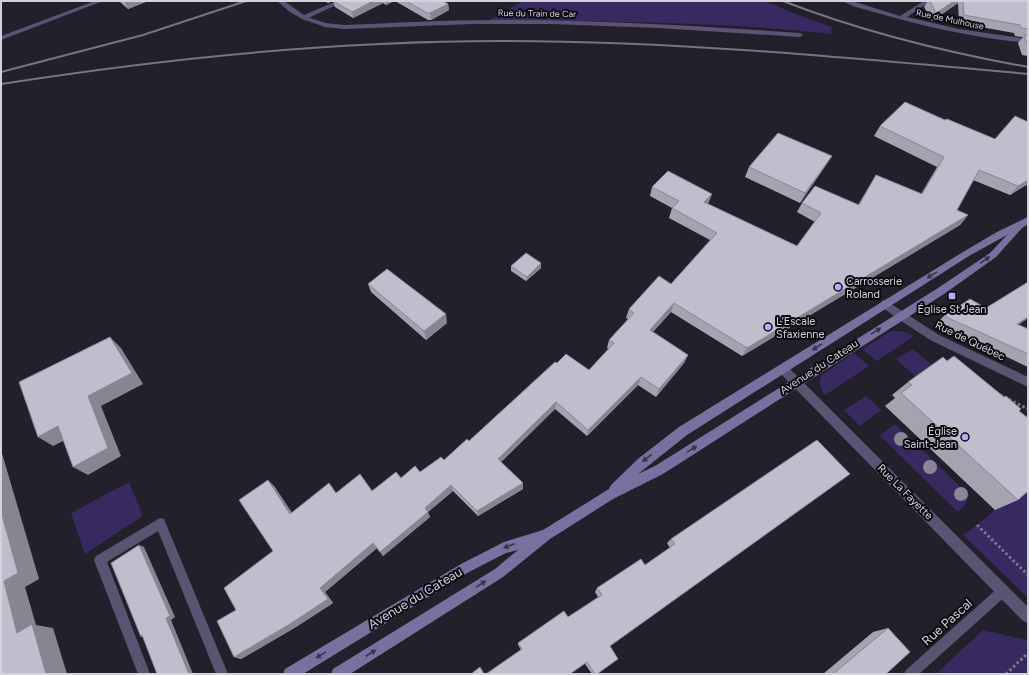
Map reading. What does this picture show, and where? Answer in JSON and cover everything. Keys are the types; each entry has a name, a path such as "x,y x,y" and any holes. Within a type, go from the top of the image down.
{"main road":[{"name":"Avenue du Cateau","path":"609,494 669,440 994,237 1019,226 1028,220"},
{"name":"Avenue du Cateau","path":"338,674 499,573 546,535 609,494 659,470 993,255 1019,226"},
{"name":"Avenue du Cateau","path":"290,674 471,565 504,548 546,535"}],"street":[{"name":"Rue du Train de Car","path":"280,1 292,11 304,18"},
{"path":"304,18 342,1"},
{"name":"Rue de Mulhouse","path":"846,1 901,18 964,33 1028,41"},
{"path":"901,18 928,1"},
{"name":"Rue de Québec","path":"885,304 925,333 1028,382"},
{"name":"Rue La Fayette","path":"783,368 1028,616"}],"lane":[{"path":"1,38 100,1"},
{"name":"Rue du Train de Car","path":"304,18 325,25 344,27 489,22 560,22 650,25 800,35"},
{"path":"144,674 100,560 160,523 222,674"},
{"name":"Rue Pascal","path":"910,674 1003,591"}],"path":[{"path":"994,392 1028,409"},
{"path":"977,526 1028,575"},
{"path":"1006,674 1028,653"}],"shaded area":[{"path":"523,1 765,1 832,27 831,34 703,24 489,20"},
{"path":"891,331 902,331 914,336 877,361 862,349"},
{"path":"913,349 933,366 916,377 896,359"},
{"path":"854,353 869,366 825,395 820,385 822,375"},
{"path":"866,396 881,410 860,426 844,410"},
{"path":"895,424 969,495 965,505 958,512 880,436"},
{"path":"129,482 143,516 85,554 71,513"},
{"path":"1028,482 1028,598 963,535"},
{"path":"983,630 1026,640 1028,638 1028,674 936,674"}],"building":[{"path":"333,1 373,1 352,12"},
{"path":"406,1 443,1 448,4 427,13"},
{"path":"930,1 954,1 936,13"},
{"path":"963,1 1028,1 1028,29 1021,28 1020,25 964,15"},
{"path":"1024,35 1028,36 1028,47"},
{"path":"905,102 945,120 947,119 995,139 1015,116 1028,122 1028,180 1018,186 979,170 957,210 968,215 747,348 674,303 650,330 688,355 659,389 641,377 588,430 556,402 498,459 523,483 477,511 451,485 425,508 428,512 380,552 373,543 320,588 328,599 290,624 234,657 217,621 236,610 224,588 273,551 239,500 268,480 290,514 329,483 336,493 360,474 372,491 396,472 401,478 415,466 420,472 441,457 444,460 467,439 469,441 555,362 557,363 566,354 589,370 614,343 609,340 634,313 629,309 659,276 671,284 717,233 672,208 679,201 652,187 668,171 712,194 704,202 797,246 821,213 802,203 815,186 859,205 876,175 922,194 944,157 880,126"},
{"path":"778,133 832,156 805,193 749,167"},
{"path":"526,253 541,263 527,277 511,266"},
{"path":"387,269 446,314 424,331 368,284"},
{"path":"1028,282 1028,317 1017,324 1028,329 1028,354 944,316 970,299 986,308"},
{"path":"110,337 132,373 88,396 108,448 73,467 58,426 38,437 19,382"},
{"name":"Église Saint-Jean","path":"954,356 1004,397 1006,396 1021,409 1019,411 1028,418 1028,491 1018,500 901,393 912,385 908,382 943,357 947,361"},
{"path":"817,440 850,474 610,646 618,659 597,674 595,674 587,662 570,674 486,674 522,649 518,643 564,611 568,617 602,595 597,588 641,559 645,565 675,544 671,539"},
{"path":"1,511 18,573 4,581 17,633 32,624 46,674 1,674"},
{"path":"139,545 170,616 166,618 189,674 157,674 111,563"},
{"path":"888,628 910,652 886,674 833,674"},
{"path":"480,667 484,674 471,674"}],"railway":[{"path":"1,72 143,35 246,1"},
{"path":"783,1 874,32 935,48 1028,67"},
{"path":"1,84 126,66 250,53 375,44 501,41 699,47 1028,74"}],"place":[{"name":"Carrosserie Roland","path":"838,287"},
{"name":"Église St Jean","path":"952,296"},
{"name":"L’Escale Sfaxienne","path":"768,327"},
{"name":"Église Saint-Jean","path":"965,437"}]}
